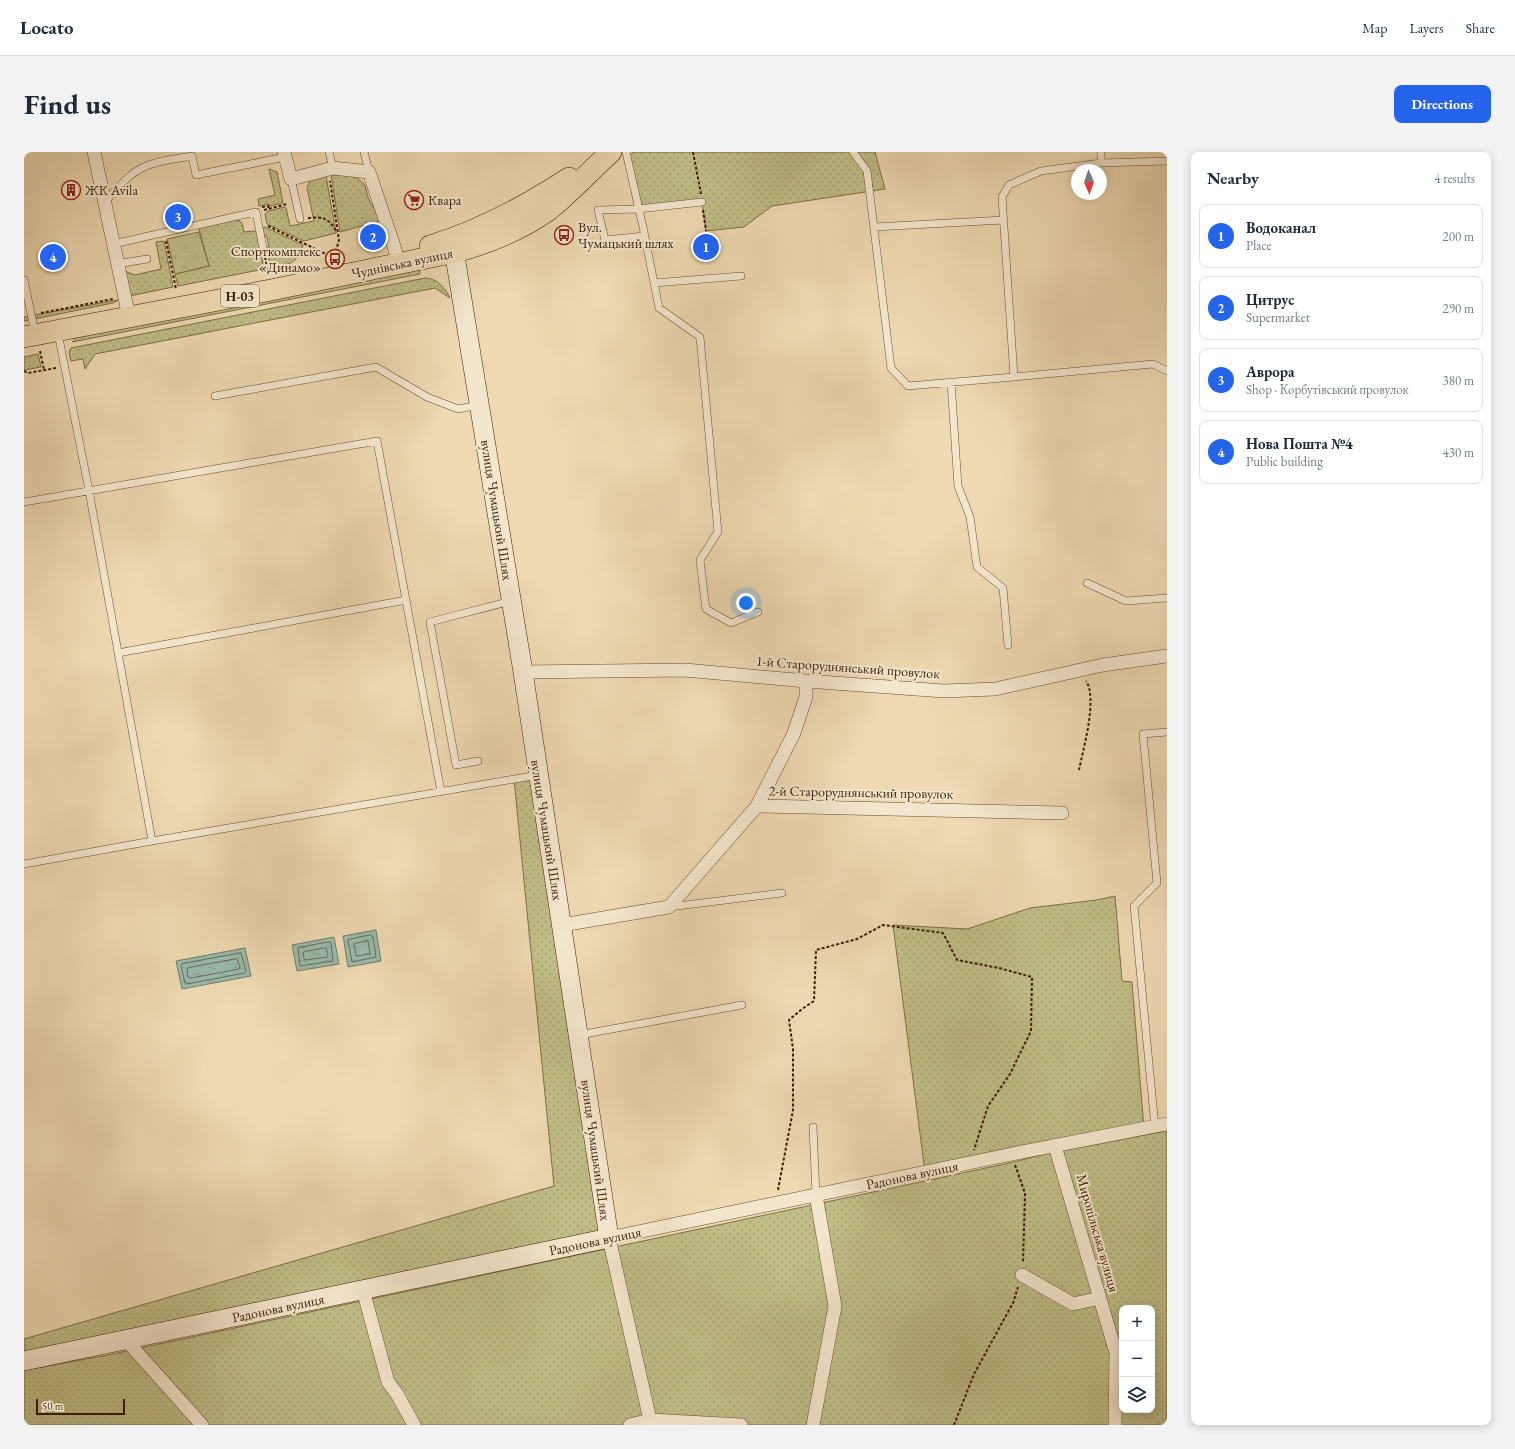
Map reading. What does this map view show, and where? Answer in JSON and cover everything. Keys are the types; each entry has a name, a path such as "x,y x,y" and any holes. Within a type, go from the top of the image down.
{"main road":[{"name":"Чуднівська вулиця","path":"28,327 57,327 126,308 398,259 453,245 492,241 507,235 550,208 603,155"}],"street":[{"path":"94,152 126,308"},
{"path":"284,155 291,179 333,168 369,172 398,259"},
{"name":"вулиця Чумацький Шлях","path":"453,245 523,672 609,1238 650,1420"},
{"name":"1-й Староруднянський провулок","path":"523,672 686,670 806,681 944,691 995,689 1103,664 1167,656"},
{"path":"757,806 794,733 806,697 806,681"},
{"name":"2-й Староруднянський провулок","path":"669,907 757,806 1062,813"},
{"path":"562,925 669,907"},
{"name":"Радонова вулиця","path":"24,1361 1012,1154 1161,1125"},
{"name":"Миропільська вулиця","path":"1055,1146 1116,1352 1115,1425"},
{"path":"813,1425 835,1306 816,1195"},
{"path":"1022,1275 1073,1304 1100,1298"},
{"path":"363,1290 388,1382 397,1394 414,1425"},
{"path":"126,1340 202,1425"},
{"path":"630,1425 650,1420 741,1425"}],"lane":[{"path":"329,152 333,168"},
{"path":"364,152 369,172"},
{"path":"626,152 645,236 659,308 700,337 718,532 700,560 706,609 732,623 758,612"},
{"path":"853,152 867,171 891,368 908,386 1154,364 1167,371"},
{"path":"1101,152 1101,163"},
{"path":"105,202 134,173 143,167 156,163 192,156 196,175 284,155"},
{"path":"1014,377 1002,197 1009,185 1042,171 1101,163 1167,161"},
{"path":"291,179 300,219"},
{"path":"645,236 605,240 598,210 638,209 702,202"},
{"path":"113,244 192,228 201,224 256,212 263,248"},
{"path":"874,227 1004,220"},
{"path":"117,264 147,259"},
{"path":"654,283 741,276"},
{"path":"24,280 28,327"},
{"path":"57,327 89,491 152,841"},
{"path":"216,396 376,367 427,397 458,409 480,405"},
{"path":"951,382 958,486 970,517 977,567 1003,588 1008,645"},
{"path":"24,502 377,441 441,792"},
{"path":"1087,583 1126,600 1167,598"},
{"path":"118,653 406,600"},
{"path":"478,761 456,765 430,622 511,601"},
{"path":"1161,1125 1134,906 1157,883 1143,734 1167,732"},
{"path":"24,864 538,775"},
{"path":"669,907 782,894"},
{"path":"579,1036 742,1005"},
{"path":"813,1127 816,1195"}],"path":[{"path":"258,222 334,258 339,240 330,182"},
{"path":"270,208 296,203"},
{"path":"300,219 317,216 322,217 332,224 338,233"},
{"path":"164,234 176,289"},
{"path":"266,260 268,271"},
{"path":"28,327 126,308"},
{"path":"40,351 44,370"},
{"path":"24,372 28,373 65,367"},
{"path":"1079,670 1088,684 1091,705 1079,770"},
{"path":"776,1203 793,1110 793,1049 788,1020 814,1001 816,950 857,939 883,925 943,933 957,960 999,968 1032,977 1032,1031 1010,1074 988,1106 969,1163"},
{"path":"954,1425 974,1374 1013,1303 1022,1275 1025,1193 1012,1154"}],"green space":[{"path":"633,152 875,152 885,189 772,206 744,227 706,231 702,202 638,209 628,158"},
{"path":"269,169 277,172 283,203 269,206 269,204 259,206 258,199 275,195"},
{"path":"331,175 350,176 359,179 365,186 369,200 380,221 340,232"},
{"path":"326,176 336,233 304,241 267,224 265,214 268,211 284,207 286,208 290,226 314,221 307,188 310,180"},
{"path":"237,220 242,223 244,232 254,231 257,233 264,269 178,286 175,274 209,266 199,229 203,226"},
{"path":"265,227 303,245 301,252 295,260 287,264 271,268 266,247 269,247 267,237 263,235 262,228"},
{"path":"199,232 209,266 175,274 167,239"},
{"path":"164,241 173,287 129,296 124,271 135,275 161,269 156,242"},
{"path":"419,269 420,274 72,342 78,336"},
{"path":"429,278 437,282 446,291 450,298 435,288 95,354 85,369 83,359 71,361 69,352 71,348"},
{"path":"118,300 113,303 24,321 24,317"},
{"path":"38,354 41,367 24,370 24,357"},
{"path":"538,775 609,1238 24,1361 24,1339 554,1186 514,779"},
{"path":"1115,896 1122,981 1132,982 1144,1129 1167,1124 1167,1425 24,1425 24,1370 103,1356 1014,1162 1134,1131 925,1172 893,925 967,929 1030,908 1097,900"}],"water":[{"path":"376,930 381,961 348,967 343,936"},
{"path":"334,937 339,964 297,971 292,945"},
{"path":"245,948 251,976 182,989 176,961"}],"place":[{"name":"ЖК Avila","path":"71,190"},
{"name":"Квара","path":"414,200"},
{"name":"Аврора","path":"178,217"},
{"name":"Вул. Чумацький шлях","path":"564,235"},
{"name":"Цитрус","path":"373,237"},
{"name":"Водоканал","path":"706,247"},
{"name":"Нова Пошта №4","path":"53,257"},
{"name":"Спорткомплекс «Динамо»","path":"335,259"}]}
